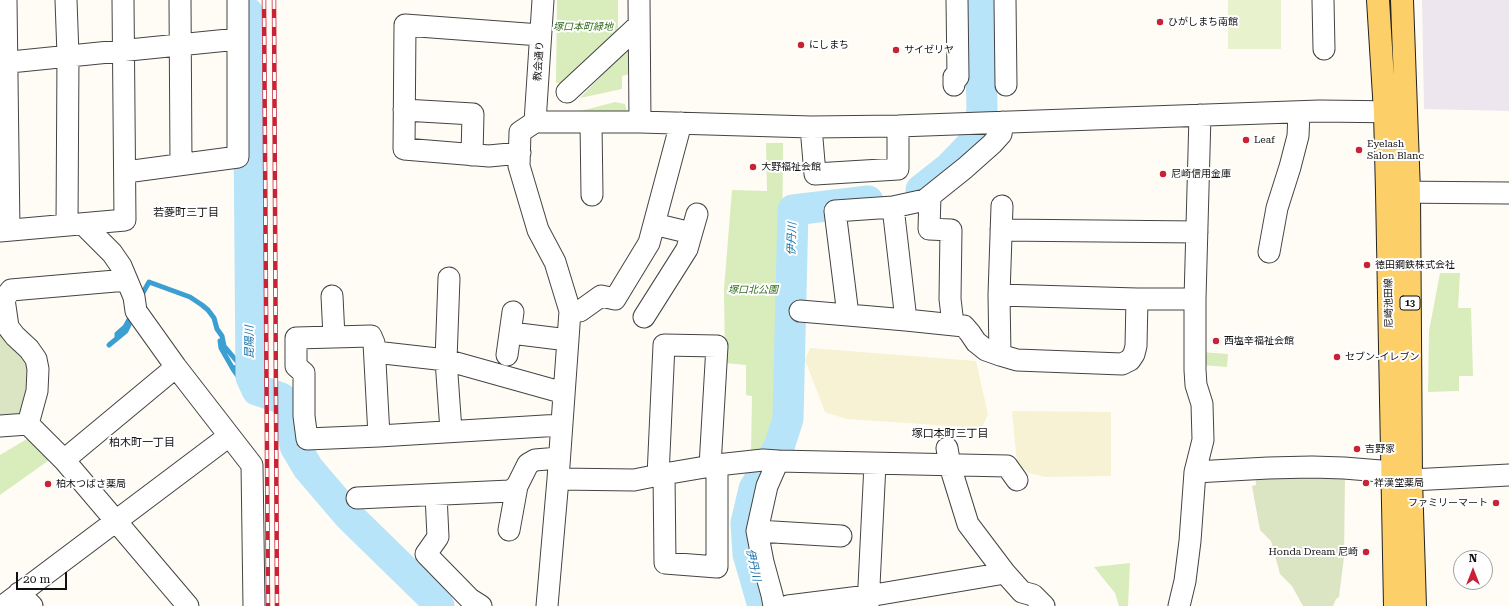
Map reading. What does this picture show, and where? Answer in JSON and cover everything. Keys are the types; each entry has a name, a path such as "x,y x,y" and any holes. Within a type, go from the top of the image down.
{"main road":[{"name":"尼崎池田線","path":"1378,0 1385,112 1387,192 1402,476 1415,606"},
{"name":"尼崎池田線","path":"1395,606 1402,476 1409,192 1402,0"}],"street":[{"path":"6,0 4,63 5,230 125,220 126,172 123,0"},
{"path":"66,0 75,224 112,253 121,266 127,280 134,297 136,311 176,367 252,465 254,606"},
{"path":"180,0 181,164"},
{"path":"126,172 238,157 238,0"},
{"name":"教会通り","path":"535,122 543,0"},
{"path":"639,0 640,122"},
{"path":"954,85 954,77 958,77 957,0"},
{"path":"1004,0 1006,86"},
{"path":"1323,0 1324,49"},
{"path":"520,152 489,156 404,149 405,25 540,34"},
{"path":"567,92 639,25"},
{"path":"4,63 124,52 238,39"},
{"path":"404,110 473,114 472,154"},
{"path":"548,606 570,311 555,262 538,230 520,166 520,132 535,122 640,122 811,127 898,126 966,122 1299,113 1319,111 1406,112"},
{"path":"1268,252 1277,208 1298,136 1299,113"},
{"path":"1179,606 1185,581 1190,541 1195,472 1203,440 1202,404 1196,385 1195,299 1200,115"},
{"path":"591,122 592,195"},
{"path":"848,315 835,211 893,207 925,200 992,144 1001,134 998,122"},
{"path":"570,311 580,311 600,296 615,299 649,243 681,123"},
{"path":"811,127 815,174 898,169 898,126"},
{"path":"1387,192 1509,193"},
{"path":"930,196 929,229 951,230 950,299 953,324"},
{"path":"1000,355 1002,206"},
{"path":"893,207 906,320"},
{"path":"644,317 687,249 698,214"},
{"path":"654,224 691,234"},
{"path":"1001,230 1197,232"},
{"path":"449,278 446,360 451,431"},
{"path":"28,424 37,391 38,369 36,359 29,349 8,327 4,299 10,290 127,280"},
{"path":"1000,295 1195,299"},
{"path":"332,296 334,337"},
{"path":"800,311 964,326 976,342 986,350 1017,360 1122,364 1130,360 1134,354 1136,346 1137,299"},
{"path":"507,355 513,312"},
{"path":"511,333 568,340"},
{"path":"379,436 375,352 374,343 371,336 296,338 296,366 304,373 304,416 307,439 379,436 561,425"},
{"path":"664,345 717,346 714,465 717,567 664,563 661,475 664,345"},
{"path":"375,352 446,360 564,392"},
{"path":"64,460 176,367"},
{"path":"0,426 28,424 64,460 188,606"},
{"path":"3,606 26,600 116,520 229,436"},
{"path":"558,479 634,480 714,465 770,461 875,464 949,457 1007,466 1017,480"},
{"path":"949,457 968,524 1005,573 1022,592 1033,595 1044,606"},
{"path":"509,530 517,486 528,464 535,460 559,458"},
{"path":"770,461 767,486 757,531 774,606"},
{"path":"868,601 875,464"},
{"path":"1195,472 1312,467 1344,468 1402,476 1509,475"},
{"path":"357,498 510,491 517,486"},
{"path":"436,495 438,537 426,554 470,599 481,606"},
{"path":"757,531 841,536"},
{"path":"788,606 868,601 1005,573"}],"shaded area":[{"path":"1422,0 1509,0 1509,111 1424,109"},
{"path":"810,348 976,361 988,414 982,428 846,419 825,412 805,360"},
{"path":"1012,411 1111,412 1111,476 1045,477 1029,473 1017,464"}],"green space":[{"name":"塚口本町緑地","path":"557,0 618,0 618,31 564,83 556,83"},
{"path":"1228,0 1281,0 1281,49 1228,49"},
{"path":"632,43 630,74 622,76 622,89 580,98"},
{"path":"615,102 625,104 627,112 577,112"},
{"name":"塚口北公園","path":"766,143 783,143 781,374 778,434 769,452 751,453 752,396 746,395 746,365 725,363 724,289 732,190 767,191"},
{"path":"1440,273 1460,273 1458,308 1471,308 1473,376 1459,376 1459,391 1428,392 1429,331"},
{"path":"0,333 30,362 29,392 22,418 0,419"},
{"path":"1202,352 1228,354 1227,367 1202,365"},
{"path":"32,436 52,458 0,495 0,455"},
{"path":"1255,474 1345,475 1344,557 1339,597 1336,599 1333,606 1303,606 1292,586 1280,574 1271,541 1260,530 1252,486 1256,485"},
{"path":"1130,563 1128,606 1119,606 1115,593 1094,567"}],"waterway":[{"name":"伊丹川","path":"921,190 949,168 975,141 982,110 981,63 984,61 983,41 979,37 979,11 983,7 983,0"},
{"name":"昆陽川","path":"248,13 251,377 257,390 281,398 288,403 291,410 291,422 295,446 308,468 349,516 430,595 439,606"},
{"name":"伊丹川","path":"763,606 748,554 746,523 754,489 779,447 788,419 793,210 868,201"},
{"path":"140,298 149,282 190,297 202,305 214,318 217,329 222,336 224,346 240,365 233,369 246,385 257,390"},
{"path":"117,338 117,334 125,327 132,314"},
{"path":"109,345 126,331 129,325"},
{"path":"220,341 221,348 233,369"}],"railway":[{"path":"264,0 268,606"},
{"path":"274,0 277,606"}],"place":[{"name":"ひがしまち南館","path":"1160,22"},
{"name":"にしまち","path":"801,45"},
{"name":"サイゼリヤ","path":"896,50"},
{"name":"Leaf","path":"1246,140"},
{"name":"Eyelash Salon Blanc","path":"1359,150"},
{"name":"大野福祉会館","path":"753,167"},
{"name":"尼崎信用金庫","path":"1163,174"},
{"name":"徳田鋼鉄株式会社","path":"1367,265"},
{"name":"西塩辛福祉会館","path":"1216,341"},
{"name":"セブン-イレブン","path":"1337,357"},
{"name":"吉野家","path":"1357,449"},
{"name":"祥漢堂薬局","path":"1366,483"},
{"name":"柏木つばさ薬局","path":"48,484"},
{"name":"ファミリーマート","path":"1496,503"},
{"name":"Honda Dream 尼崎","path":"1366,552"}],"district":[{"name":"若菱町三丁目","path":"186,213"},
{"name":"塚口本町三丁目","path":"950,434"},
{"name":"柏木町一丁目","path":"142,443"}]}
